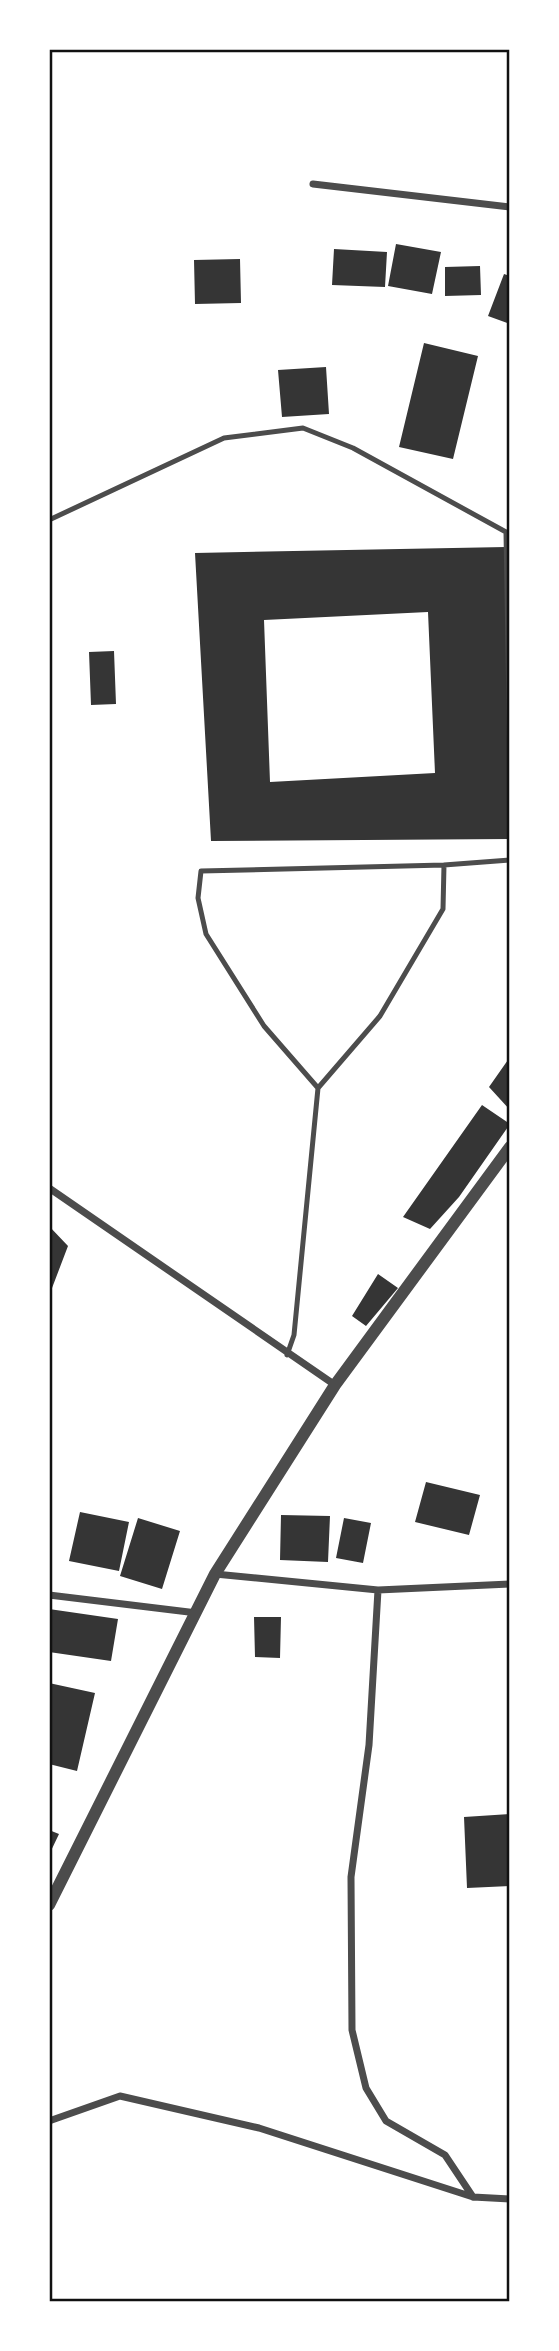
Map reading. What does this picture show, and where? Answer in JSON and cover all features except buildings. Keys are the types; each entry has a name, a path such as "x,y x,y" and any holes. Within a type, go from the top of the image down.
{"street":[{"path":"313,184 510,207"},
{"path":"49,1905 215,1574 335,1385 510,1147"},
{"path":"49,1188 335,1385"},
{"path":"215,1574 378,1590 510,1584"},
{"path":"378,1590 369,1745 351,1877 352,2030 366,2088 386,2121 445,2155 473,2197"},
{"path":"49,1595 197,1614"},
{"path":"49,2121 120,2096 259,2128 473,2197 510,2199"}],"lane":[{"path":"49,520 224,438 303,428 353,449 508,533 510,769"},
{"path":"318,1088 264,1026 206,934 198,898 201,871 510,860"},
{"path":"288,1355 294,1335 318,1088 380,1016 443,909 444,864"}]}
